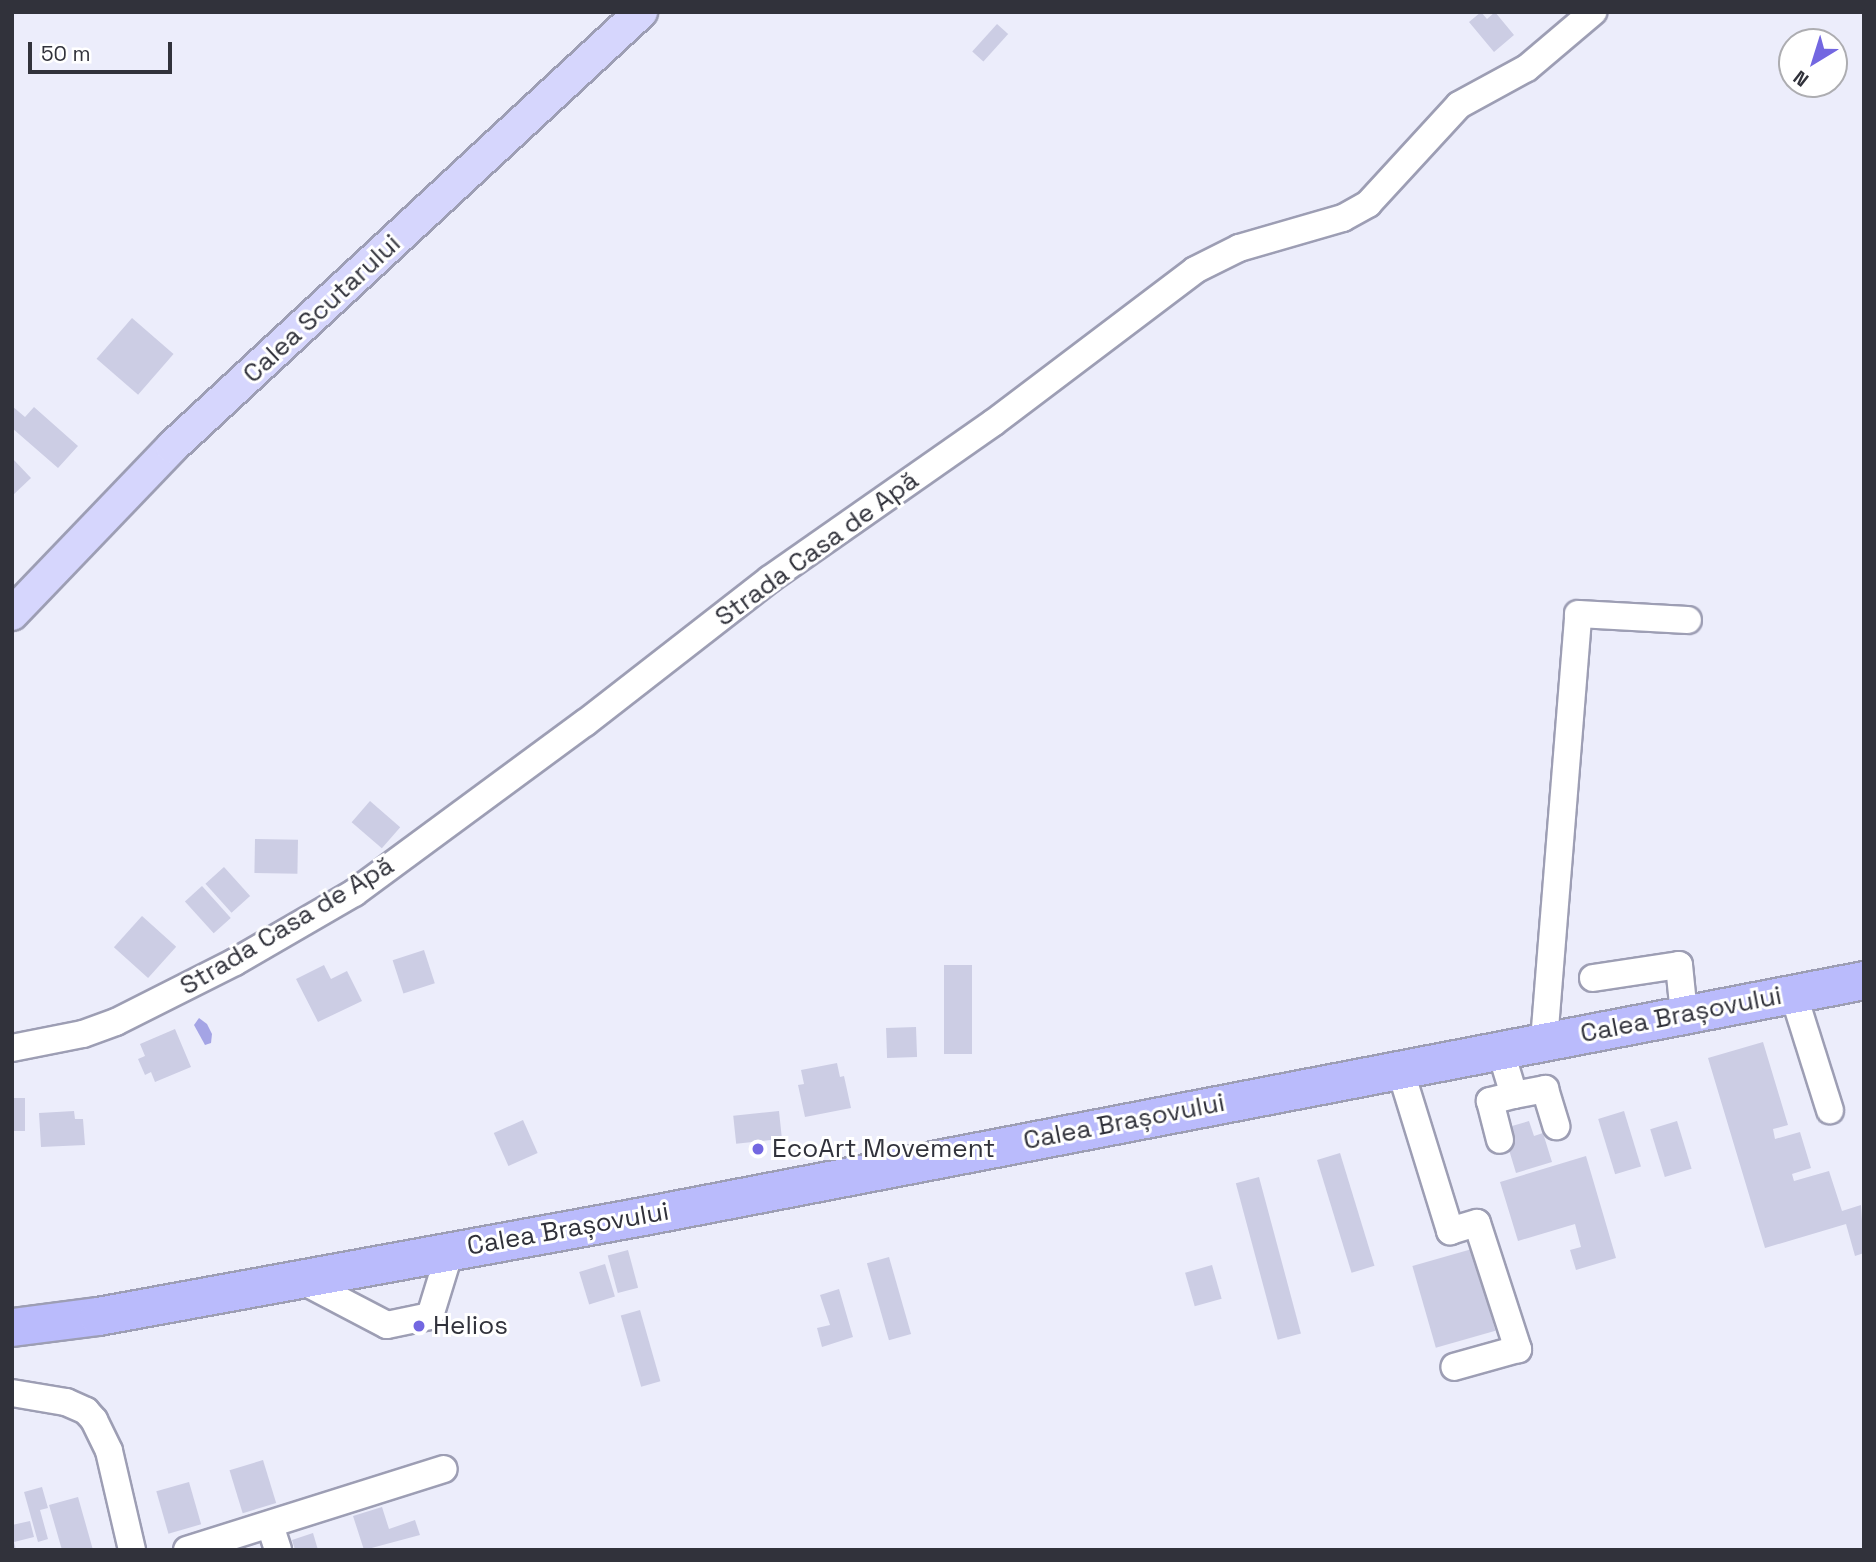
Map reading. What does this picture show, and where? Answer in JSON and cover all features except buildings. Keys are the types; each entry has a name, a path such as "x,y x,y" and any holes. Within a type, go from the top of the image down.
{"highway":[{"name":"Calea Brașovului","path":"12,1327 98,1316 450,1251 1864,980"}],"main road":[{"name":"Calea Scutarului","path":"12,614 172,447 641,12"}],"street":[{"name":"Strada Casa de Apă","path":"12,1048 83,1034 116,1022 234,962 354,892 585,723 770,579 993,424 1195,270 1218,256 1278,235 1343,218 1368,204 1459,105 1527,68 1593,12"},
{"path":"1544,1041 1578,614 1688,620"},
{"path":"1593,978 1679,965 1684,1014"},
{"path":"1793,993 1830,1110"},
{"path":"1500,1049 1514,1095"},
{"path":"1400,1069 1450,1231 1477,1223 1518,1349 1454,1367"},
{"path":"1500,1140 1490,1101 1545,1089 1556,1126"},
{"path":"299,1279 387,1325 430,1315 450,1251"},
{"path":"12,1393 66,1402 86,1411 94,1420 109,1451 132,1550"},
{"path":"187,1550 444,1469"},
{"path":"270,1525 278,1550"}],"water":[{"path":"199,1018 207,1024 212,1034 211,1043 205,1045 194,1025"}],"place":[{"name":"EcoArt Movement","path":"758,1149"},
{"name":"Helios","path":"419,1326"}]}
